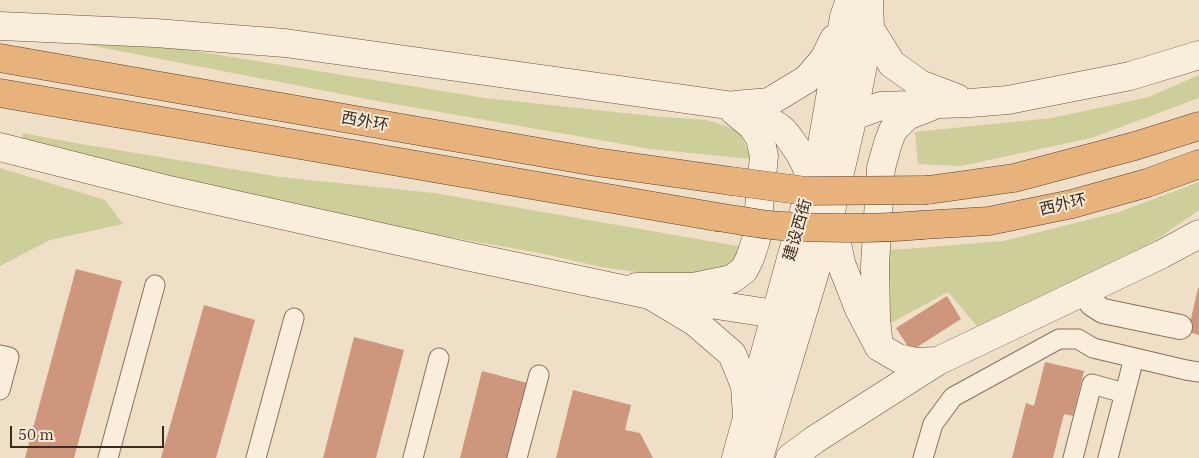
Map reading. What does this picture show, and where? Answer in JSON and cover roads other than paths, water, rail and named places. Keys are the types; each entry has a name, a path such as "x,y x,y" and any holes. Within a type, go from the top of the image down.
{"highway":[{"name":"西外环","path":"0,58 586,160 806,191 928,190 1014,178 1135,146 1199,126"},
{"name":"西外环","path":"0,93 717,217 780,226 876,228 988,221 1072,204 1147,183 1199,164"}],"main road":[{"name":"建设西街","path":"759,458 817,266 831,211 853,116 870,29 869,0"},
{"name":"建设西街","path":"736,458 817,163 847,9"},
{"path":"727,105 769,102 808,79 824,59 847,9"},
{"path":"0,17 155,33 285,43 727,105 759,116 782,129 801,154 817,163 824,176 841,264 859,308 879,347 898,358 916,362 938,361"},
{"path":"0,26 155,33"},
{"path":"870,29 892,64 920,84 970,103"},
{"path":"0,147 169,190 466,256 650,295 775,314 788,310 817,266 817,163 836,126 853,116 881,106 1008,100 1130,76 1199,55"},
{"path":"879,347 876,319 875,265 881,168 893,130 907,116 938,104"},
{"path":"610,287 693,287 732,279 744,270 756,240 764,156 760,138 752,126 727,105"},
{"path":"790,458 814,440 938,361 1162,254 1199,234"},
{"path":"650,295 695,322 732,354 745,386 747,417"}],"street":[{"path":"108,458 155,284"},
{"path":"1084,291 1092,304 1104,311 1180,327"},
{"path":"256,458 294,318"},
{"path":"922,458 933,424 953,397 1059,340 1078,339 1094,348 1199,372"},
{"path":"0,354 9,357 0,390"},
{"path":"413,458 440,358"},
{"path":"1108,458 1134,358"},
{"path":"517,458 538,375"},
{"path":"1073,458 1092,384 1124,393"}]}
